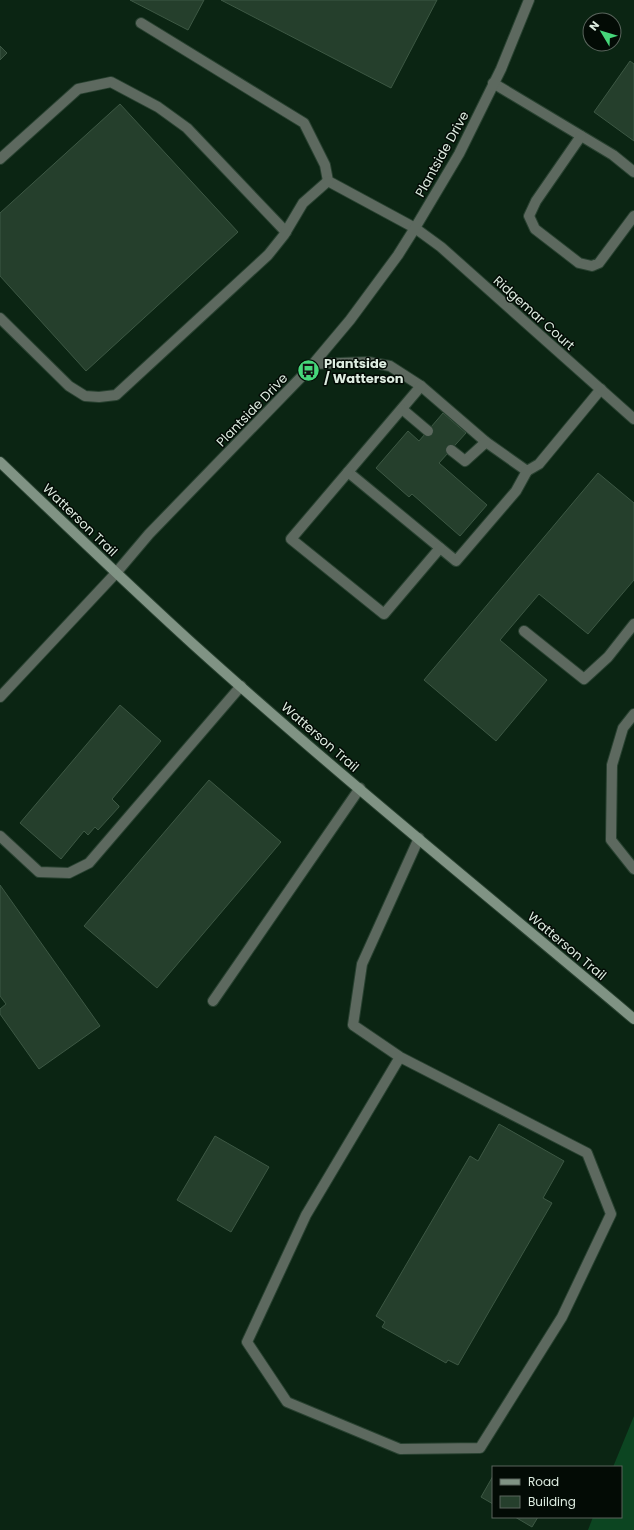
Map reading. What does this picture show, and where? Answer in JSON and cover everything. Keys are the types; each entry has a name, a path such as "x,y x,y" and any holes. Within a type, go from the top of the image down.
{"main road":[{"name":"Watterson Trail","path":"0,462 116,573 241,686 418,838 634,1019"}],"street":[{"name":"Plantside Drive","path":"0,697 116,573 149,534 313,364 350,320 398,255 459,154 494,83 529,0"},
{"path":"0,318 69,386 85,396 99,397 116,395 268,255 286,232 303,203 328,181 325,165 304,123 141,23"},
{"path":"0,159 78,89 111,82 158,107 186,128 286,232"},
{"path":"494,83 613,155 634,172"},
{"path":"581,136 536,201 529,216 535,229 579,263 592,266 599,263 634,216"},
{"name":"Ridgemar Court","path":"328,181 415,228 441,247 634,419"},
{"path":"313,364 368,362 390,366 421,386 486,442 527,471"},
{"path":"421,386 291,539 384,614 440,548"},
{"path":"348,472 456,561 516,491 527,471 539,464 601,389"},
{"path":"402,409 428,431"},
{"path":"451,450 465,461 486,442"},
{"path":"524,631 584,679 608,657 634,624"},
{"path":"0,836 39,872 69,873 89,862 241,686"},
{"path":"634,714 623,728 612,765 611,840 634,869"},
{"path":"212,1001 360,788"},
{"path":"400,1057 306,1214 246,1342 287,1402 400,1449 480,1448 562,1317 611,1214 587,1153 400,1057 353,1025 362,964 418,838"}],"green space":[{"path":"634,1416 634,1530 588,1530 593,1518 622,1518 622,1466 613,1466"}],"building":[{"path":"130,0 204,0 188,30"},
{"path":"221,0 437,0 391,88"},
{"path":"0,46 7,53 0,60"},
{"path":"630,61 634,64 634,141 594,112"},
{"path":"120,104 238,232 86,371 0,276 0,213"},
{"path":"443,413 466,433 439,463 487,505 460,536 412,494 409,497 376,468 408,431 419,441"},
{"path":"598,473 634,503 634,580 588,634 539,594 500,640 547,680 496,741 424,680"},
{"path":"120,705 161,741 112,799 119,807 98,830 95,827 88,835 84,831 61,859 20,823"},
{"path":"209,780 281,842 157,988 84,926"},
{"path":"0,885 100,1026 39,1069 0,1014 0,1009 6,1004 0,996"},
{"path":"499,1124 564,1161 543,1198 552,1203 458,1365 448,1360 446,1363 382,1327 385,1322 376,1316 470,1156 478,1161"},
{"path":"215,1136 269,1167 231,1232 177,1200"},
{"path":"492,1478 492,1503 481,1497"},
{"path":"517,1518 537,1518 532,1527"}],"place":[{"name":"Plantside / Watterson","path":"308,370"}]}
